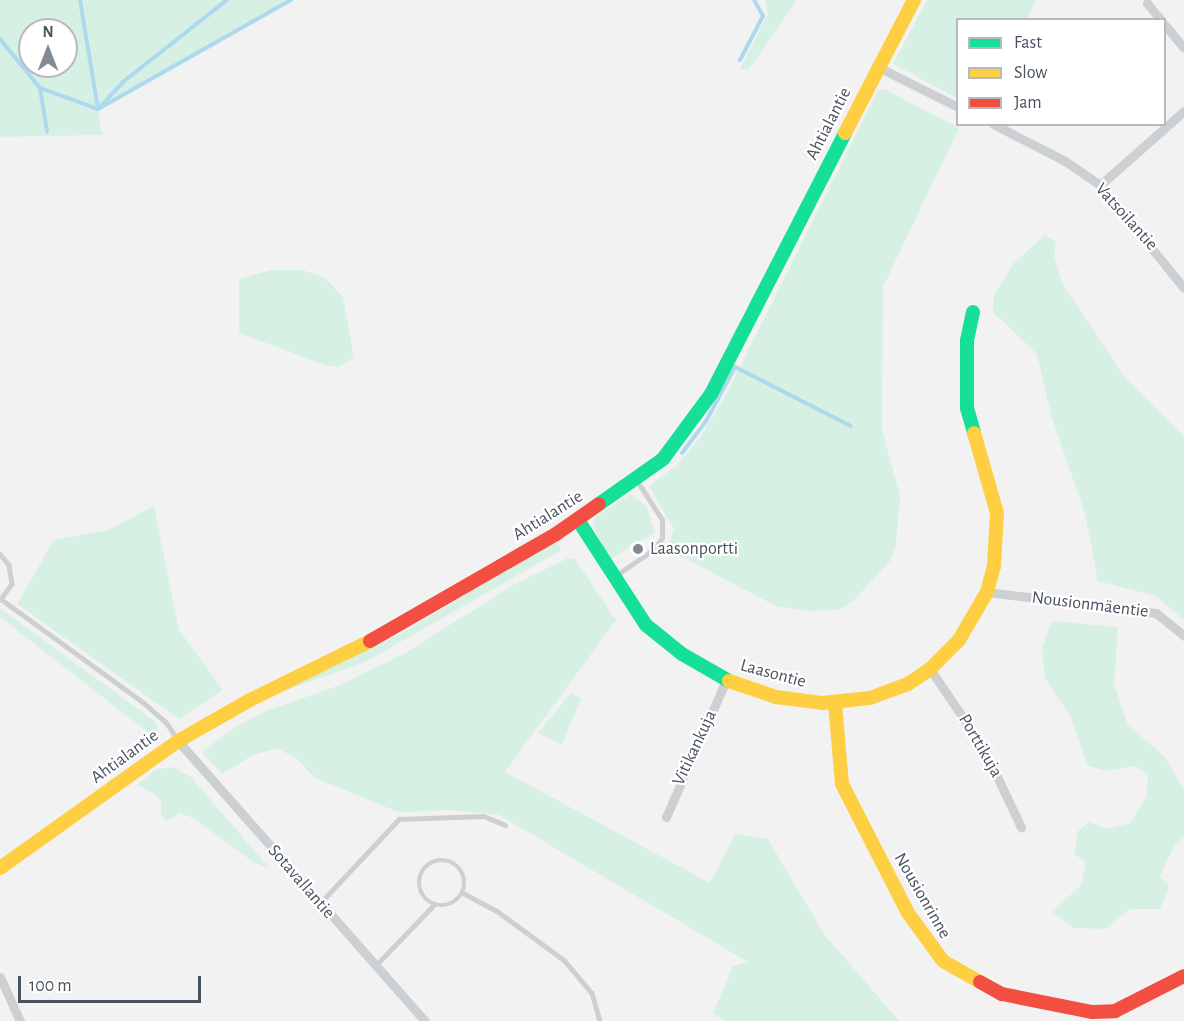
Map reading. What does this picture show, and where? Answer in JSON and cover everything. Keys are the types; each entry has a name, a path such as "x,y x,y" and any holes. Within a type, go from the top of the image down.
{"street":[{"name":"Ahtialantie","path":"0,868 178,741 248,701 384,634 578,520 637,481 678,443 706,402 914,0"},
{"path":"1148,3 1159,18"},
{"path":"1166,26 1184,48"},
{"path":"878,67 956,106"},
{"path":"1100,185 1184,111"},
{"name":"Vatsoilantie","path":"997,126 1065,161 1100,185 1184,288"},
{"name":"Laasontie","path":"578,520 632,607 663,641 726,680 776,697 835,703 884,694 930,669 958,640 987,592 994,566 997,520 992,487 967,408 967,341 973,312"},
{"name":"Nousionmäentie","path":"987,592 1156,613 1184,636"},
{"name":"Porttikuja","path":"930,669 983,747 1021,827"},
{"name":"Vitikankuja","path":"666,817 726,680"},
{"name":"Nousionrinne","path":"835,703 842,784 908,913 943,961 1002,994 1092,1012 1115,1011 1183,977"},
{"name":"Sotavallantie","path":"178,741 319,904 425,1021"},
{"path":"0,977 20,1021"}],"lane":[{"path":"613,577 652,550 662,538 663,520 637,481"},
{"path":"0,554 9,565 12,584 1,599 144,703 166,722 178,741"},
{"path":"319,904 399,819 484,816 505,825"},
{"path":"445,860 458,866 465,879 463,893 448,906 434,905 420,889 421,874 430,863 445,860"},
{"path":"463,893 497,911 564,960 592,993 600,1021"},
{"path":"376,965 434,905"}],"green space":[{"path":"0,0 291,0 98,109 102,135 0,137"},
{"path":"765,0 797,0 749,69 740,69 768,14"},
{"path":"927,0 1036,0 1027,18 956,18 956,97 893,64"},
{"path":"884,89 959,128 883,287 882,429 900,496 896,544 891,560 855,599 839,610 807,611 776,606 667,549 674,529 649,486 676,466 699,439 728,391 878,90"},
{"path":"1045,235 1056,242 1054,255 1061,281 1124,376 1184,436 1184,620 1156,596 1098,581 1085,514 1051,415 1037,354 993,312 994,295 1014,263"},
{"path":"272,270 303,270 325,278 343,297 354,357 339,367 325,365 239,333 239,279"},
{"path":"631,494 647,507 655,533 608,560 593,524 596,516"},
{"path":"154,506 179,630 223,690 179,719 17,604 54,540 108,530"},
{"path":"551,542 560,545 560,551 365,662 275,694 406,631"},
{"path":"568,558 575,559 616,620 505,772 710,883 735,834 768,839 824,934 899,1021 724,1021 713,1013 733,966 748,962 499,815 453,810 398,812 315,778 297,759 277,748 253,755 222,774 202,752 232,729 266,711 340,685 405,653 515,584"},
{"path":"0,608 157,723 158,742 142,753 109,765 150,734 0,617"},
{"path":"1052,621 1118,627 1114,684 1128,725 1164,756 1184,789 1184,837 1174,846 1160,877 1169,886 1160,909 1130,909 1105,929 1073,928 1052,912 1081,885 1086,864 1074,853 1078,831 1089,822 1108,829 1130,823 1146,797 1148,775 1135,766 1106,771 1088,766 1070,716 1045,678 1042,648"},
{"path":"571,693 581,699 562,745 538,733"},
{"path":"173,767 191,777 269,868 253,862 193,818 180,813 167,821 161,815 161,802 154,794 137,785 156,769"}],"waterway":[{"path":"80,0 98,109 291,0"},
{"path":"0,39 40,88 98,109 123,82 227,0"},
{"path":"740,60 763,16 754,0"},
{"path":"40,88 47,131"},
{"path":"682,453 705,423 735,367 851,426"}],"traffic: fast":[{"path":"599,504 663,459 711,394 845,133"},
{"path":"973,312 967,341 967,408 974,433"},
{"path":"578,520 646,625 682,654 729,681"}],"traffic: slow":[{"path":"845,133 914,0"},
{"path":"729,681 776,697 822,703 870,698 908,684 930,669 959,640 987,592 994,566 997,513 974,433"},
{"path":"0,868 178,741 248,701 370,641"},
{"path":"835,703 842,784 908,913 943,961 980,982"}],"traffic: jam":[{"path":"370,641 556,534 599,504"},
{"path":"980,982 1002,994 1092,1012 1115,1011 1184,976"}],"place":[{"name":"Laasonportti","path":"638,549"}]}
